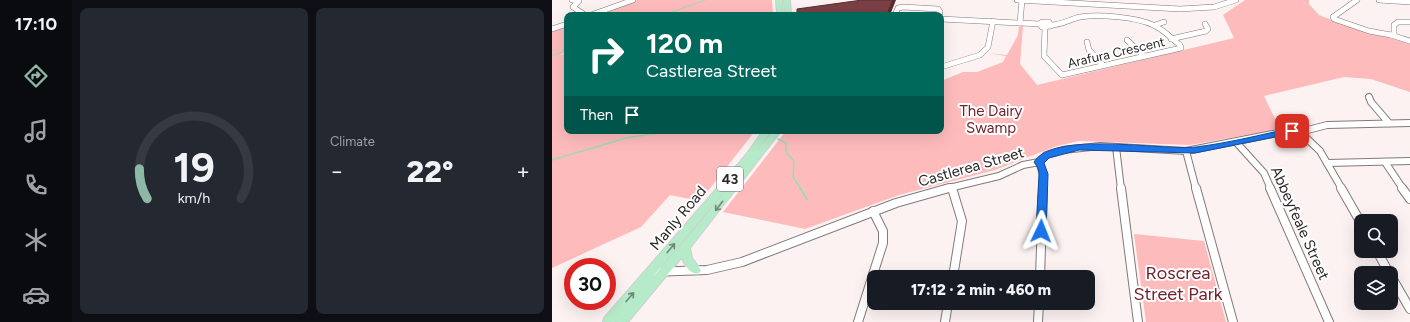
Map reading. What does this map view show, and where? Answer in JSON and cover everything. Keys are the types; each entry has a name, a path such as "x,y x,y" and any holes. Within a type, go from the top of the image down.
{"main road":[{"path":"779,0 780,12"},
{"path":"786,0 788,12"},
{"name":"Manly Road","path":"608,322 748,158 765,134"},
{"name":"Manly Road","path":"621,322 685,248 775,134"},
{"path":"685,248 687,260 696,270"}],"street":[{"path":"572,0 579,1 573,7 580,12"},
{"path":"599,12 633,0"},
{"path":"1017,0 1192,9 1214,7 1236,0"},
{"path":"1020,23 1022,0"},
{"path":"1357,0 1333,17 1334,19 1369,31 1391,35 1410,41"},
{"path":"1379,0 1410,2"},
{"path":"896,12 900,7 938,9 940,12"},
{"path":"1047,25 1048,15"},
{"path":"944,19 1047,25 1063,24 1077,18 1091,17 1136,20 1155,25 1171,39 1206,31 1208,29 1205,24"},
{"path":"944,65 974,58 984,52 988,47 993,22"},
{"path":"1155,25 1164,22"},
{"path":"1391,35 1394,34 1394,25 1398,22 1410,22"},
{"path":"552,30 564,25"},
{"name":"Arafura Crescent","path":"1047,25 1044,56 1059,74 1068,75 1100,68 1103,65 1114,65 1140,59 1144,56 1152,56 1180,49 1182,47 1171,39"},
{"path":"1127,40 1144,56"},
{"path":"1087,42 1089,50 1103,65"},
{"path":"1369,97 1371,102 1389,123"},
{"name":"Castlerea Street","path":"651,272 715,268 742,262 873,211 952,187 999,176 1023,165 1039,162 1046,155 1063,150 1079,147 1116,147 1186,151 1288,131 1300,132 1306,129 1327,125 1410,122"},
{"path":"1300,132 1316,146 1356,214"},
{"name":"Abbeyfeale Street","path":"1236,142 1264,173 1329,322"},
{"path":"1116,147 1138,322"},
{"path":"1186,151 1233,322"},
{"path":"1327,163 1410,161"},
{"path":"1039,162 1042,167 1043,174 1040,270"},
{"path":"1385,162 1410,199"},
{"path":"952,187 960,207 962,221 954,270"},
{"path":"858,322 883,244 883,231 873,211"},
{"path":"1398,288 1410,309"},
{"path":"945,322 947,310"},
{"path":"1038,322 1039,310"}],"green space":[{"path":"637,0 772,0 773,12 605,12"},
{"name":"The Dairy Swamp","path":"1245,0 1309,0 1309,4 1319,15 1410,43 1410,92 1371,79 1344,77 1264,96 1280,129 1190,145 1079,141 1057,146 995,170 899,195 805,229 723,212 784,134 944,134 944,80 963,72 977,72 1003,62 1006,56 988,53 1007,55 1018,35 1019,26 1023,26 1020,64 1037,85 1234,38 1223,15"},
{"path":"564,27 564,53 557,56 564,54 564,134 753,134 700,201 670,195 641,227 574,258 564,258 564,262 552,268 552,32"},
{"name":"Roscrea Street Park","path":"1134,234 1204,241 1226,322 1146,322"}],"building":[{"path":"862,0 893,0 888,12 797,12 797,9"}],"waterway":[{"path":"672,12 705,0"},
{"path":"552,56 564,51"},
{"path":"552,160 626,138 652,134"},
{"path":"778,139 786,143 786,152 794,161 793,177 801,189"},
{"path":"800,188 807,199"}],"route":[{"path":"1041,231 1043,174 1042,167 1039,162 1046,155 1079,147 1100,146 1186,151 1292,131"}]}
